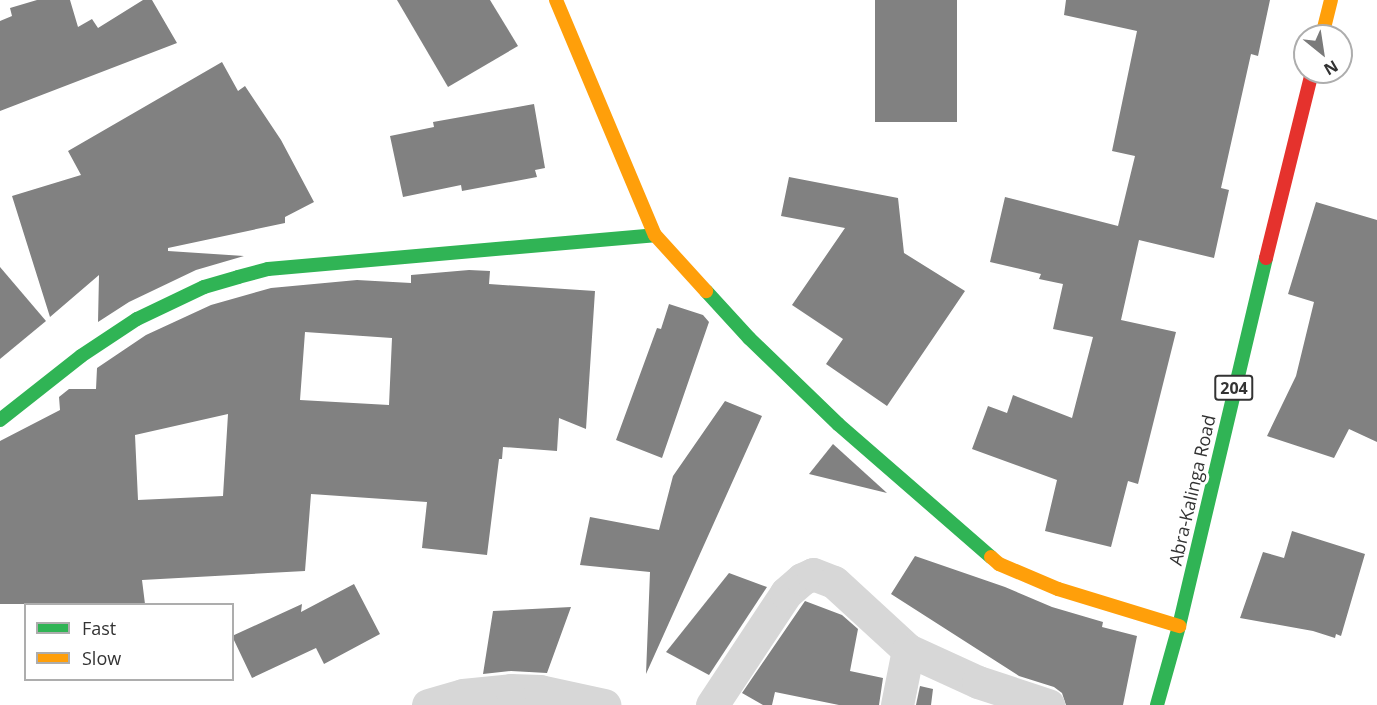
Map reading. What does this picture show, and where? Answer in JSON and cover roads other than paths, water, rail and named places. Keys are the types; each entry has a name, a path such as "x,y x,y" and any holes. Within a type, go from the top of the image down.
{"street":[{"path":"556,0 655,235 749,338 830,417 946,521 999,564 1058,589 1179,626"},
{"path":"1325,24 1331,0"},
{"name":"Abra-Kalinga Road","path":"1157,705 1179,626 1261,276 1309,84"},
{"path":"0,420 81,356 137,319 204,287 238,277 268,269 655,235"},
{"path":"712,705 786,593 802,579 813,574 834,582 908,650 978,682 1048,705"},
{"path":"897,705 908,650"},
{"path":"428,705 463,695 511,690 540,692 604,705"}]}
